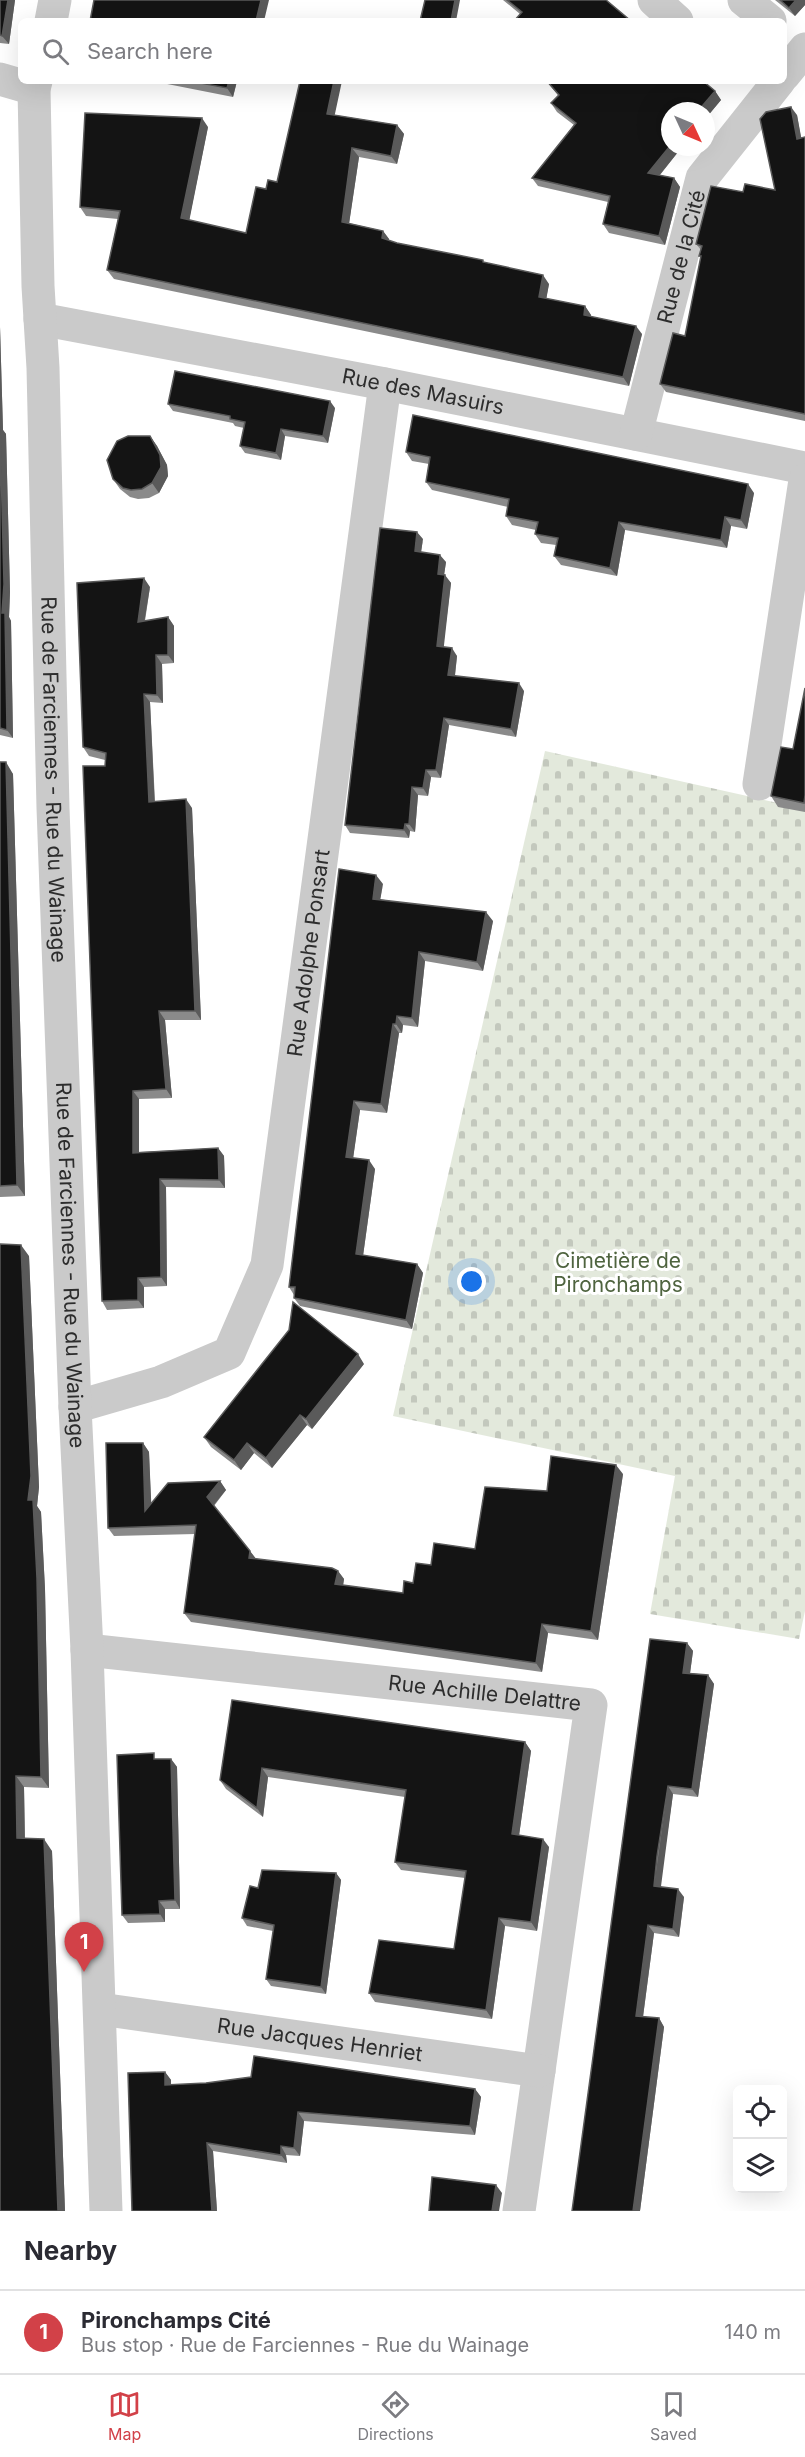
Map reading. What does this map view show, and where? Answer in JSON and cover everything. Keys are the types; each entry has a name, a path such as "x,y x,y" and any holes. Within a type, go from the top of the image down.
{"street":[{"path":"52,18 55,0"},
{"path":"654,0 674,18"},
{"path":"744,0 766,18"},
{"name":"Rue de la Cité","path":"787,35 805,49 787,66"},
{"path":"0,79 18,82"},
{"name":"Rue de la Cité","path":"636,434 702,177 768,84"},
{"name":"Rue de Farciennes - Rue du Wainage","path":"35,85 38,286 53,808 75,1407 87,1650 106,2211"},
{"name":"Rue des Masuirs","path":"40,319 385,384 805,468"},
{"name":"Rue Adolphe Ponsart","path":"75,1407 161,1382 229,1353 267,1265 385,384"},
{"path":"759,784 805,480"},
{"name":"Rue Achille Delattre","path":"87,1650 591,1705 519,2211"},
{"name":"Rue Jacques Henriet","path":"100,2009 539,2071"}],"green space":[{"name":"Cimetière de Pironchamps","path":"545,751 805,809 805,1611 799,1639 650,1614 675,1476 393,1416"}],"building":[{"path":"0,0 8,0 2,36 0,35"},
{"path":"94,0 261,0 257,18 91,18"},
{"path":"425,0 455,0 452,18 421,18"},
{"path":"507,0 606,0 627,18 517,18 522,12"},
{"path":"780,0 796,0 789,8"},
{"path":"206,84 228,84 227,88"},
{"path":"299,84 333,84 327,114 397,125 391,156 352,148 342,222 383,231 382,238 397,243 483,260 483,262 543,275 539,297 585,306 584,315 636,326 623,377 107,270 120,211 80,207 85,113 202,118 181,218 246,233 256,187 266,189 268,180 277,182"},
{"path":"550,84 707,84 715,91 706,102 661,102 662,156 648,173 674,178 659,236 603,224 610,196 532,178 576,123 551,103 559,95"},
{"path":"791,107 797,139 805,137 805,414 660,384 673,333 685,336 701,256 699,256 702,246 696,244 711,186 743,192 745,184 775,190 760,119 766,112"},
{"path":"175,371 330,401 323,436 281,429 276,453 240,446 245,422 230,419 230,416 168,404"},
{"path":"413,415 748,484 741,520 725,517 721,540 619,522 610,568 554,556 558,538 535,534 538,522 506,516 509,499 426,482 430,457 406,452"},
{"path":"0,426 4,584 2,613 5,613 7,730 0,728"},
{"path":"128,436 150,436 160,455 161,467 152,483 142,489 123,488 113,479 107,460 117,441"},
{"path":"380,528 417,532 415,551 440,555 438,574 445,575 437,646 452,648 448,675 519,683 511,729 444,718 436,770 426,770 423,788 412,787 409,824 405,824 404,830 345,825"},
{"path":"144,578 138,622 168,617 168,655 156,655 157,695 144,694 149,802 186,799 195,1011 159,1011 166,1089 133,1091 133,1153 218,1148 219,1180 160,1179 161,1277 138,1278 138,1300 102,1301 83,766 105,766 106,753 83,747 77,583"},
{"path":"805,688 804,803 771,796 781,747 793,749"},
{"path":"0,762 6,762 17,1185 0,1186"},
{"path":"339,869 376,875 373,899 486,912 477,962 419,952 412,1018 397,1016 396,1024 393,1024 381,1104 354,1101 346,1157 369,1160 356,1254 417,1264 406,1320 294,1298 295,1287 289,1287"},
{"path":"0,1244 21,1245 31,1476 28,1500 33,1500 37,1578 41,1777 16,1776 17,1838 44,1839 58,2211 0,2211"},
{"path":"293,1302 358,1354 306,1419 300,1415 266,1458 247,1443 234,1460 204,1437 289,1330"},
{"path":"106,1443 143,1443 145,1511 168,1483 220,1481 207,1497 250,1551 249,1558 332,1568 338,1571 335,1584 403,1593 404,1581 413,1583 416,1563 431,1565 434,1543 475,1549 485,1487 547,1491 551,1456 616,1465 591,1631 542,1624 536,1663 184,1613 196,1525 108,1528"},
{"path":"650,1639 687,1643 683,1673 708,1675 692,1789 668,1786 657,1856 654,1886 678,1889 673,1929 648,1925 636,2016 659,2018 633,2211 572,2211"},
{"path":"232,1700 525,1742 512,1834 543,1839 531,1922 499,1918 486,2010 369,1993 379,1940 454,1949 466,1871 395,1862 406,1790 262,1768 257,1808 220,1780"},
{"path":"154,1753 154,1759 171,1759 175,1900 159,1901 160,1914 122,1915 117,1755"},
{"path":"262,1870 336,1873 321,1987 266,1979 274,1925 242,1918 250,1886 258,1888"},
{"path":"254,2056 475,2089 470,2126 298,2112 294,2148 281,2146 281,2155 207,2143 212,2211 132,2211 128,2073 165,2072 165,2085 206,2083 251,2077"},
{"path":"432,2177 496,2185 492,2211 429,2211"}],"place":[{"name":"Pironchamps Cité","path":"84,1972"}]}
